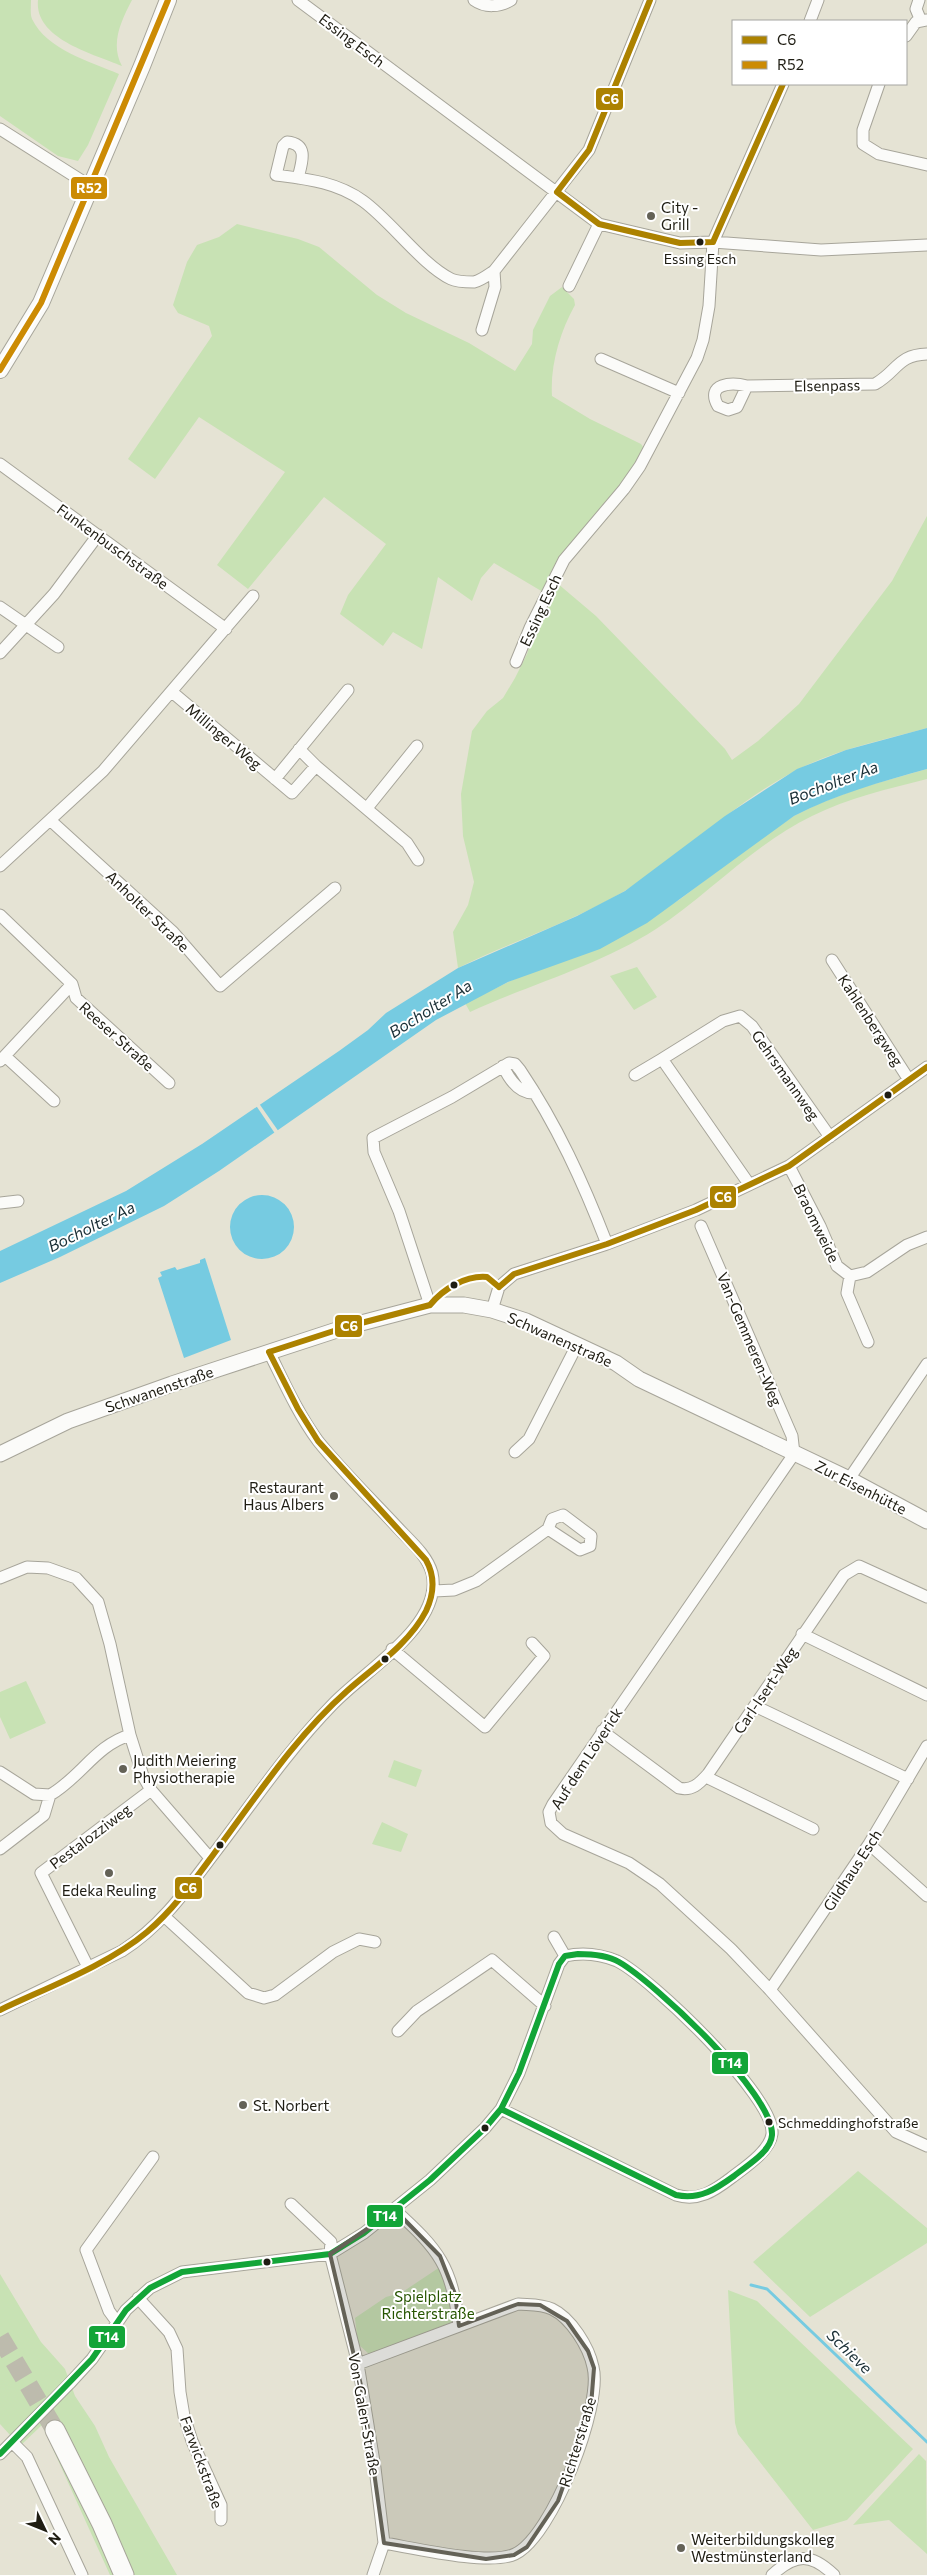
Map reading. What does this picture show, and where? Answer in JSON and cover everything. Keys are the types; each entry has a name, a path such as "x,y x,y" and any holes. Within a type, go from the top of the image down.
{"main road":[{"path":"0,370 41,303 140,72 168,0"},
{"path":"55,2430 102,2524 124,2575"}],"street":[{"name":"Essing Esch","path":"298,0 599,224 680,243 714,242 820,250 927,245"},
{"path":"474,0 482,5 499,5 511,0"},
{"path":"298,178 327,183 362,200 435,267 452,279 476,282 494,271 589,150 650,0"},
{"path":"810,20 818,0"},
{"path":"907,35 916,22 924,21 916,8 919,0"},
{"path":"714,242 783,85"},
{"path":"879,85 863,130 863,144 880,154 927,165"},
{"path":"0,129 90,186"},
{"path":"569,286 599,224"},
{"name":"Essing Esch","path":"516,662 530,628 564,560 624,489 640,466 697,358 703,340 711,283 714,242"},
{"path":"482,330 494,287 494,271"},
{"name":"Elsenpass","path":"747,386 875,384 885,379 901,361 912,354 927,354"},
{"path":"601,359 679,393"},
{"name":"Funkenbuschstraße","path":"0,464 226,629"},
{"path":"0,653 26,627 54,594 98,535"},
{"path":"0,866 103,771 253,596"},
{"path":"0,607 26,627 58,647"},
{"name":"Millinger Weg","path":"275,779 348,690"},
{"name":"Millinger Weg","path":"172,692 292,793 316,766"},
{"path":"367,808 417,746"},
{"path":"299,750 407,843 418,860"},
{"name":"Anholter Straße","path":"50,820 174,932 220,986 335,888"},
{"name":"Reeser Straße","path":"0,915 72,984 76,998 169,1083"},
{"name":"Kahlenbergweg","path":"832,960 909,1080"},
{"name":"Reeser Straße","path":"54,1101 2,1059 72,984"},
{"name":"Gehrsmannweg","path":"635,1075 722,1021 740,1016 752,1026 830,1137"},
{"path":"662,1060 749,1184"},
{"path":"430,1305 399,1211 374,1152 372,1138 452,1097 509,1063 515,1064 535,1093 581,1176 608,1244"},
{"path":"492,1310 499,1287 514,1274 608,1244 696,1210 789,1166 927,1067"},
{"name":"Braomweide","path":"789,1166 820,1226 837,1266 850,1276"},
{"path":"0,1203 18,1201"},
{"name":"Van-Gemmeren-Weg","path":"701,1226 792,1436 794,1454"},
{"name":"Braomweide","path":"850,1276 866,1272 908,1245 927,1237"},
{"name":"Braomweide","path":"850,1276 847,1293 868,1342"},
{"name":"Schwanenstraße","path":"0,1454 68,1420 346,1327 430,1305 464,1305 492,1310 526,1321 616,1363 639,1379 794,1454"},
{"path":"515,1452 529,1439 577,1345"},
{"path":"0,2010 136,1942 165,1917 300,1740 333,1703 392,1649 426,1614 434,1591 428,1562 318,1440 295,1405 269,1352"},
{"path":"849,1479 927,1364"},
{"name":"Zur Eisenhütte","path":"794,1454 849,1479 927,1521"},
{"name":"Auf dem Löverick","path":"794,1454 553,1804 549,1812 551,1823 563,1834 629,1863 660,1884 731,1949 770,1990 896,2132 927,2146"},
{"path":"434,1591 454,1590 476,1581 548,1528"},
{"name":"Carl-Isert-Weg","path":"602,1731 678,1788 687,1790 706,1777 844,1575 858,1566 927,1597"},
{"path":"0,1578 27,1567 48,1568 76,1578 98,1602 107,1630 130,1735 143,1776 151,1790 210,1858"},
{"path":"802,1634 927,1695"},
{"path":"392,1649 485,1727 544,1656 532,1643"},
{"path":"754,1706 908,1779"},
{"path":"0,1772 34,1794 50,1795 61,1789 107,1745 130,1735"},
{"name":"Gildhaus Esch","path":"770,1990 869,1844 927,1746"},
{"path":"706,1777 813,1829"},
{"name":"Pestalozziweg","path":"88,1967 41,1873 151,1790"},
{"path":"0,1849 44,1815 50,1795"},
{"path":"869,1844 927,1896"},
{"path":"165,1917 248,1993 264,1998 274,1995 333,1952 359,1939 375,1942"},
{"path":"554,1937 565,1956"},
{"path":"0,2454 92,2359 117,2322 138,2298 164,2280 182,2272 330,2254 395,2210 460,2153 500,2109 519,2073 559,1964 565,1956 577,1953 602,1955 619,1962 651,1985 714,2045 743,2080 770,2120 772,2136 764,2149 721,2186 700,2197 688,2198 676,2195 500,2109"},
{"path":"398,2031 417,2012 492,1960 545,2006"},
{"path":"117,2322 109,2310 86,2250 153,2157"},
{"name":"Von-Galen-Straße","path":"291,2204 331,2242 330,2254 358,2364 375,2468 384,2543 373,2575"},
{"path":"395,2210 428,2240 440,2256 455,2294 459,2326"},
{"name":"Farwickstraße","path":"138,2298 169,2332 177,2349 184,2416 192,2441 221,2504 221,2520"},
{"name":"Richterstraße","path":"358,2364 518,2304 540,2305 553,2310 567,2321 588,2351 594,2368 590,2406 570,2473 558,2501 538,2536 527,2547 514,2555 486,2559 384,2543"},
{"path":"12,2442 27,2457 82,2575"},
{"path":"772,2575 793,2559 809,2558 822,2563 834,2575"}],"highlighted area":[{"path":"395,2210 440,2256 455,2294 459,2326 518,2304 540,2305 567,2321 588,2351 594,2368 591,2406 558,2501 527,2547 514,2555 486,2559 384,2543 363,2394 330,2254"}],"green space":[{"path":"0,0 31,0 32,19 48,39 58,47 82,59 119,74 88,145 78,161 58,156 0,116"},
{"path":"38,0 132,0 118,33 117,49 122,66 82,50 55,35 39,14"},
{"path":"237,224 298,239 319,247 377,295 406,313 469,343 515,371 532,344 533,330 550,296 562,287 574,299 575,305 565,326 554,361 552,396 590,419 641,444 645,450 631,477 581,533 560,560 543,592 494,563 481,578 472,601 438,577 422,649 393,632 383,646 340,614 348,595 386,544 324,497 248,589 217,565 285,472 199,417 155,479 128,459 212,336 209,326 178,313 173,305 187,262 197,245 219,237"},
{"path":"927,516 927,728 828,756 797,770 751,797 667,862 623,892 562,923 458,968 453,932 468,905 474,882 463,836 461,794 472,731 487,711 503,698 515,678 527,654 535,628 557,583 596,616 725,749 732,760 758,741 799,704 892,581"},
{"path":"927,769 927,779 868,794 812,816 791,827 751,855 676,915 656,929 611,954 470,1012 465,1003 679,900 762,837 794,816 818,804 860,788"},
{"path":"637,967 657,997 634,1010 610,976"},
{"path":"26,1681 46,1723 10,1739 0,1717 0,1692"},
{"path":"394,1760 422,1770 416,1787 388,1777"},
{"path":"382,1822 408,1834 401,1852 372,1844"},
{"path":"858,2171 927,2228 927,2243 810,2317 753,2262"},
{"name":"Spielplatz Richterstraße","path":"440,2267 452,2295 455,2321 369,2354 358,2344 355,2318 386,2297 401,2293"},
{"path":"0,2274 41,2342 65,2369 75,2396 95,2426 109,2457 177,2575 110,2575 42,2425 20,2446 0,2424"},
{"path":"728,2290 757,2301 913,2449 847,2520 813,2530 738,2434 735,2423"},
{"path":"919,2454 926,2461 927,2554 889,2520 853,2525"}],"water":[{"name":"Bocholter Aa","path":"927,728 927,769 842,795 794,816 647,923 600,949 508,982 436,1020 219,1171 164,1206 60,1257 0,1283 0,1251 126,1191 202,1144 339,1051 368,1030 386,1013 458,968 577,916 625,891 725,816 797,769 846,750"},
{"path":"262,1195 280,1201 288,1209 294,1227 288,1245 280,1253 262,1259 244,1253 236,1245 230,1227 236,1209 244,1201"},
{"path":"205,1258 231,1340 184,1358 158,1278 162,1276 160,1272 175,1267 177,1270 200,1263 200,1260"}],"pier":[{"path":"258,1102 279,1132 276,1135 255,1104"}],"waterway":[{"name":"Schieve","path":"751,2285 767,2289 927,2442"}],"tunnel":[{"path":"0,2337 55,2430"}],"transit line":[{"name":"R52","path":"0,370 41,303 168,0"},
{"name":"C6","path":"557,192 589,150 650,0"},
{"name":"C6","path":"713,242 783,85"},
{"name":"C6","path":"557,192 599,224 680,243 713,242"},
{"name":"C6","path":"499,1287 514,1274 607,1244 696,1210 789,1166 927,1067"},
{"name":"C6","path":"430,1305 448,1289 471,1278 487,1277 499,1287"},
{"name":"C6","path":"269,1352 346,1327 430,1305"},
{"name":"C6","path":"0,2010 114,1955 147,1932 174,1905 190,1885 292,1749 328,1709 401,1644 419,1623 429,1605 432,1579 426,1560 318,1441 298,1409 269,1352"},
{"name":"T14","path":"578,1954 604,1956 619,1962 636,1973 709,2041 754,2093 767,2117 772,2135 771,2141 763,2153 734,2176 707,2192 693,2196 676,2195 501,2109 519,2073 559,1964 565,1956 578,1954"},
{"name":"T14","path":"0,2454 92,2359 126,2310 150,2288 182,2272 330,2254 364,2233 430,2180 485,2128 501,2109"}],"place":[{"name":"City - Grill","path":"651,216"},
{"name":"Essing Esch","path":"700,242"},
{"name":"Restaurant Haus Albers","path":"334,1496"},
{"name":"Judith Meiering Physiotherapie","path":"123,1769"},
{"name":"Edeka Reuling","path":"109,1873"},
{"name":"St. Norbert","path":"243,2105"},
{"name":"Schmeddinghofstraße","path":"769,2122"},
{"name":"Weiterbildungskolleg Westmünsterland","path":"681,2548"}]}
